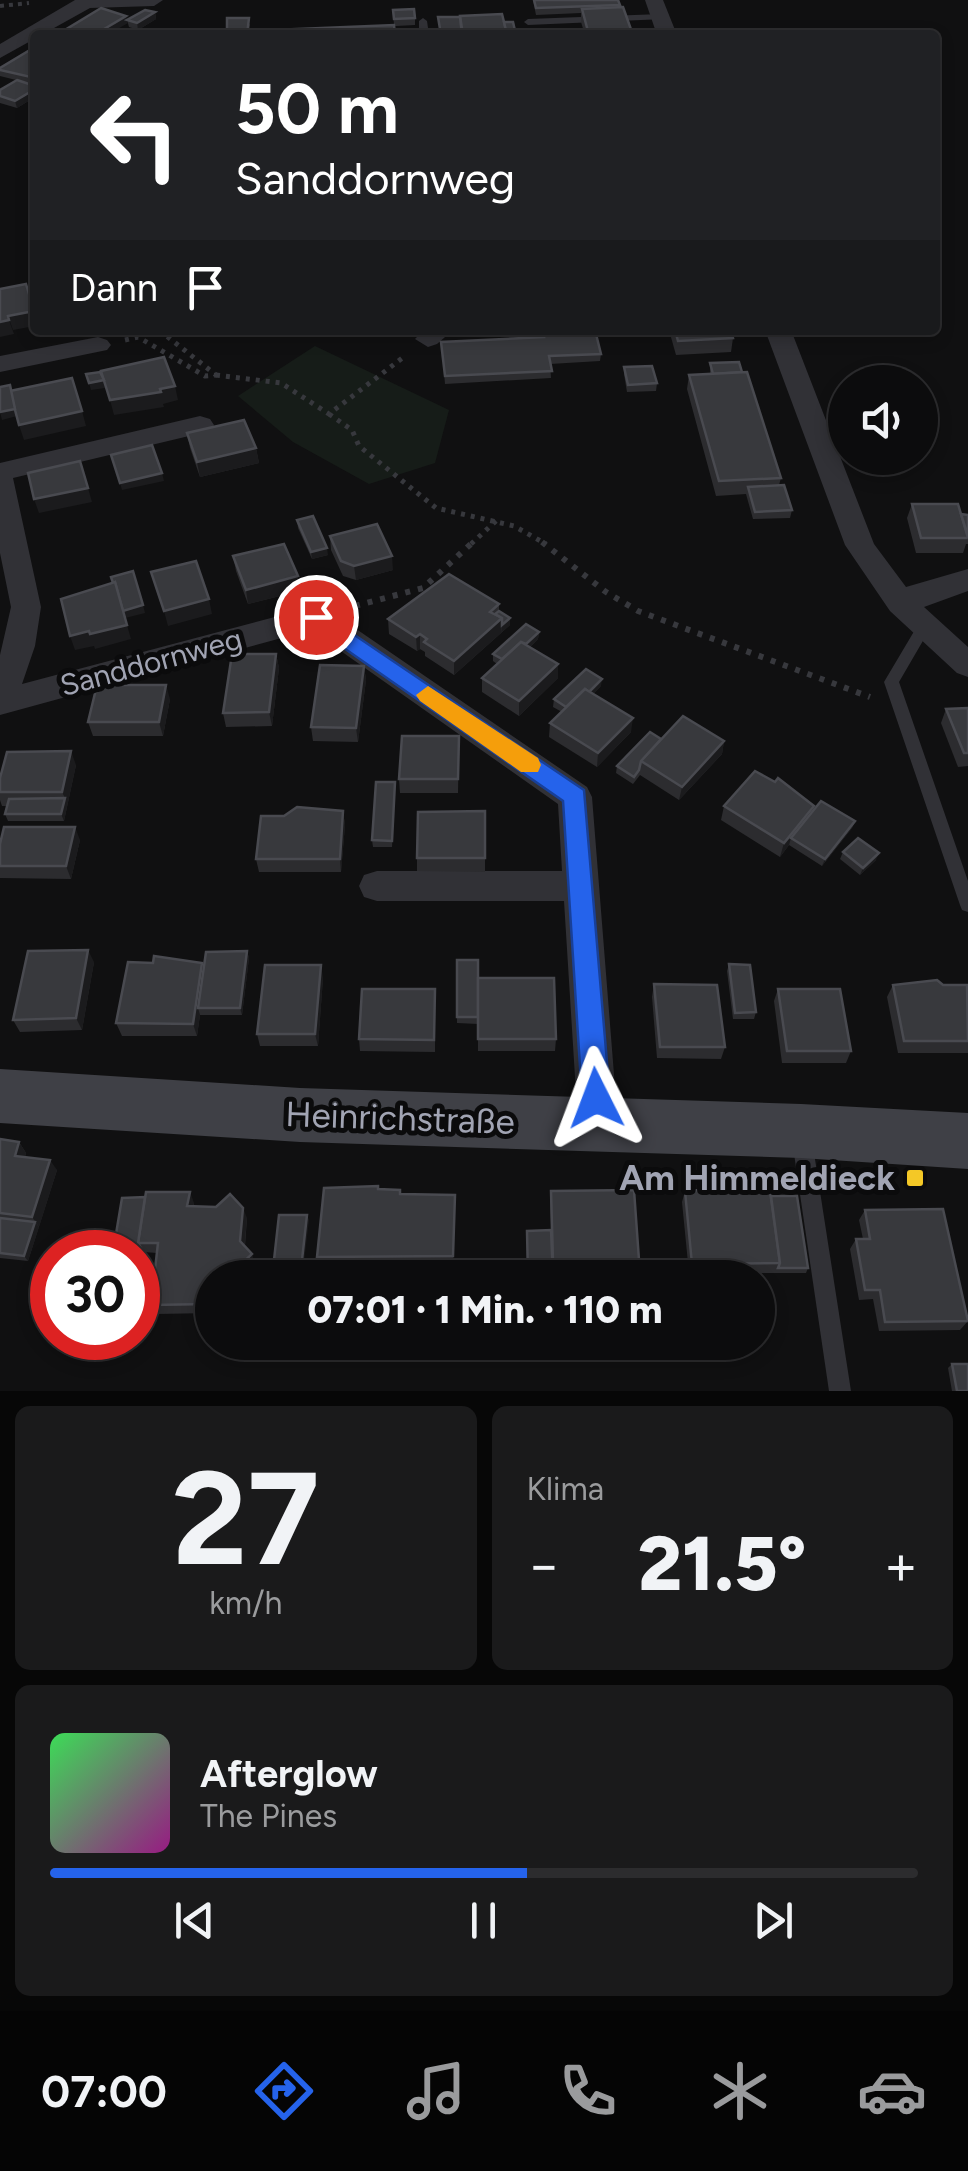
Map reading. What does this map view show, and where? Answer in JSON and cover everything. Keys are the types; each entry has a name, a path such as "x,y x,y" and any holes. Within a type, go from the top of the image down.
{"street":[{"path":"38,30 88,1 154,0"},
{"path":"0,52 30,35"},
{"path":"780,335 860,545 877,575 924,627 968,665"},
{"path":"0,364 98,346"},
{"path":"0,472 200,425"},
{"name":"Sanddornweg","path":"0,482 26,608 10,646 0,701 316,617"},
{"path":"900,603 968,580"},
{"path":"316,617 575,796 598,1125"},
{"path":"378,886 583,886"},
{"name":"Heinrichstraße","path":"0,1096 300,1116 968,1140"}],"lane":[{"path":"528,22 661,18"},
{"path":"423,20 424,30"},
{"path":"924,627 891,682 895,704 968,906"},
{"path":"801,1131 840,1391"}],"path":[{"path":"165,335 216,375"},
{"path":"330,414 433,335"},
{"path":"98,346 138,337 204,376 281,383 352,430 359,446 436,508 522,528 576,572 671,627 785,663 850,693 895,704"},
{"path":"316,617 424,588 497,520"}],"shaded area":[{"path":"315,346 449,410 435,463 369,484 293,442 238,396"}],"building":[{"path":"534,0 618,0 620,5 536,8"},
{"path":"623,7 631,30 588,30 582,9"},
{"path":"101,8 126,16 102,30 65,30"},
{"path":"414,9 415,18 394,19 393,10"},
{"path":"145,10 155,12 137,23 127,20"},
{"path":"502,14 506,30 462,30 460,16"},
{"path":"438,17 460,17 461,30 440,30"},
{"path":"227,18 249,18 248,30 227,30"},
{"path":"504,22 513,22 515,30 506,30"},
{"path":"394,25 394,30 272,30"},
{"path":"30,50 30,77 0,68"},
{"path":"17,80 30,84 30,92 15,101 0,96 0,90"},
{"path":"26,284 30,312 8,316 9,320 0,322 0,289"},
{"path":"596,335 601,354 549,356 552,371 445,376 441,342"},
{"path":"676,335 733,338 678,341"},
{"path":"164,357 175,386 110,400 101,371"},
{"path":"739,362 742,372 713,374 710,363"},
{"path":"652,366 657,383 628,385 624,367"},
{"path":"100,372 104,380 89,383 86,374"},
{"path":"747,372 781,478 719,481 689,375"},
{"path":"72,378 82,411 19,425 10,391"},
{"path":"10,385 15,409 0,412 0,387"},
{"path":"244,420 256,448 197,462 187,433"},
{"path":"152,445 162,473 120,483 111,455"},
{"path":"80,461 88,488 34,499 28,473"},
{"path":"784,485 792,510 755,512 748,487"},
{"path":"912,504 958,504 968,538 921,538"},
{"path":"961,514 968,515 968,536"},
{"path":"313,516 327,548 311,552 297,520"},
{"path":"377,524 392,556 354,566 341,561 330,536"},
{"path":"284,544 298,576 246,590 233,556"},
{"path":"196,561 209,599 164,611 151,572"},
{"path":"133,571 143,605 123,611 111,577"},
{"path":"449,574 499,604 490,612 502,618 454,661 424,642 427,639 420,634 416,637 388,619"},
{"path":"115,582 127,625 70,636 61,599"},
{"path":"499,611 510,618 502,625 502,618 495,614"},
{"path":"526,624 539,632 502,659 493,654"},
{"path":"521,642 558,664 519,701 482,678"},
{"path":"232,654 276,654 269,712 223,713"},
{"path":"320,665 364,666 356,728 311,727"},
{"path":"586,669 602,679 566,707 554,699"},
{"path":"97,685 166,685 159,722 88,722"},
{"path":"585,689 633,718 598,753 550,723"},
{"path":"968,708 968,753 964,753 946,709"},
{"path":"683,716 724,741 682,787 641,761"},
{"path":"650,732 661,739 641,761 634,777 617,766"},
{"path":"402,736 459,736 458,779 399,779"},
{"path":"71,751 62,792 0,792 7,752"},
{"path":"755,771 775,782 778,778 814,806 784,843 724,806"},
{"path":"376,782 395,782 392,841 372,840"},
{"path":"65,798 61,814 5,814 9,799"},
{"path":"821,801 855,821 825,859 791,838"},
{"path":"297,807 343,811 340,859 256,859 261,816 284,816"},
{"path":"485,811 485,858 417,858 418,812"},
{"path":"4,827 75,827 66,866 0,866"},
{"path":"858,838 879,853 863,868 843,852"},
{"path":"88,950 76,1018 13,1020 28,951"},
{"path":"247,951 240,1008 198,1008 206,952"},
{"path":"154,956 202,963 193,1024 116,1023 128,962 153,963"},
{"path":"457,960 478,960 478,1017 457,1017"},
{"path":"729,964 750,965 756,1012 735,1013"},
{"path":"265,965 321,965 315,1034 257,1034"},
{"path":"478,978 554,978 556,1039 478,1039"},
{"path":"937,980 943,985 967,985 968,1041 904,1041 893,985"},
{"path":"654,984 717,985 725,1047 660,1047"},
{"path":"362,989 435,989 434,1040 359,1039"},
{"path":"778,989 840,989 851,1051 787,1051"},
{"path":"0,1139 19,1142 15,1156 50,1160 32,1217 0,1213"},
{"path":"378,1186 400,1190 400,1194 455,1195 453,1256 317,1257 324,1188"},
{"path":"634,1190 639,1260 553,1260 551,1191"},
{"path":"685,1191 770,1191 780,1263 692,1260"},
{"path":"146,1192 190,1192 187,1206 216,1207 230,1194 243,1208 240,1241 252,1254 246,1260 195,1260 195,1304 160,1305 160,1230 140,1230"},
{"path":"771,1196 797,1196 808,1268 778,1268"},
{"path":"145,1197 140,1230 117,1230 122,1198"},
{"path":"943,1209 968,1321 885,1322 880,1290 865,1290 856,1239 870,1239 865,1210"},
{"path":"279,1215 307,1215 302,1260 274,1260"},
{"path":"0,1218 35,1222 24,1256 0,1253"},
{"path":"551,1230 552,1260 528,1260 527,1231"},
{"path":"952,1364 968,1364 968,1391 957,1391"}],"slow traffic":[{"path":"428,695 529,765"}],"place":[{"name":"Am Himmeldieck","path":"915,1178"}],"route":[{"path":"316,617 575,796 596,1098"}]}
